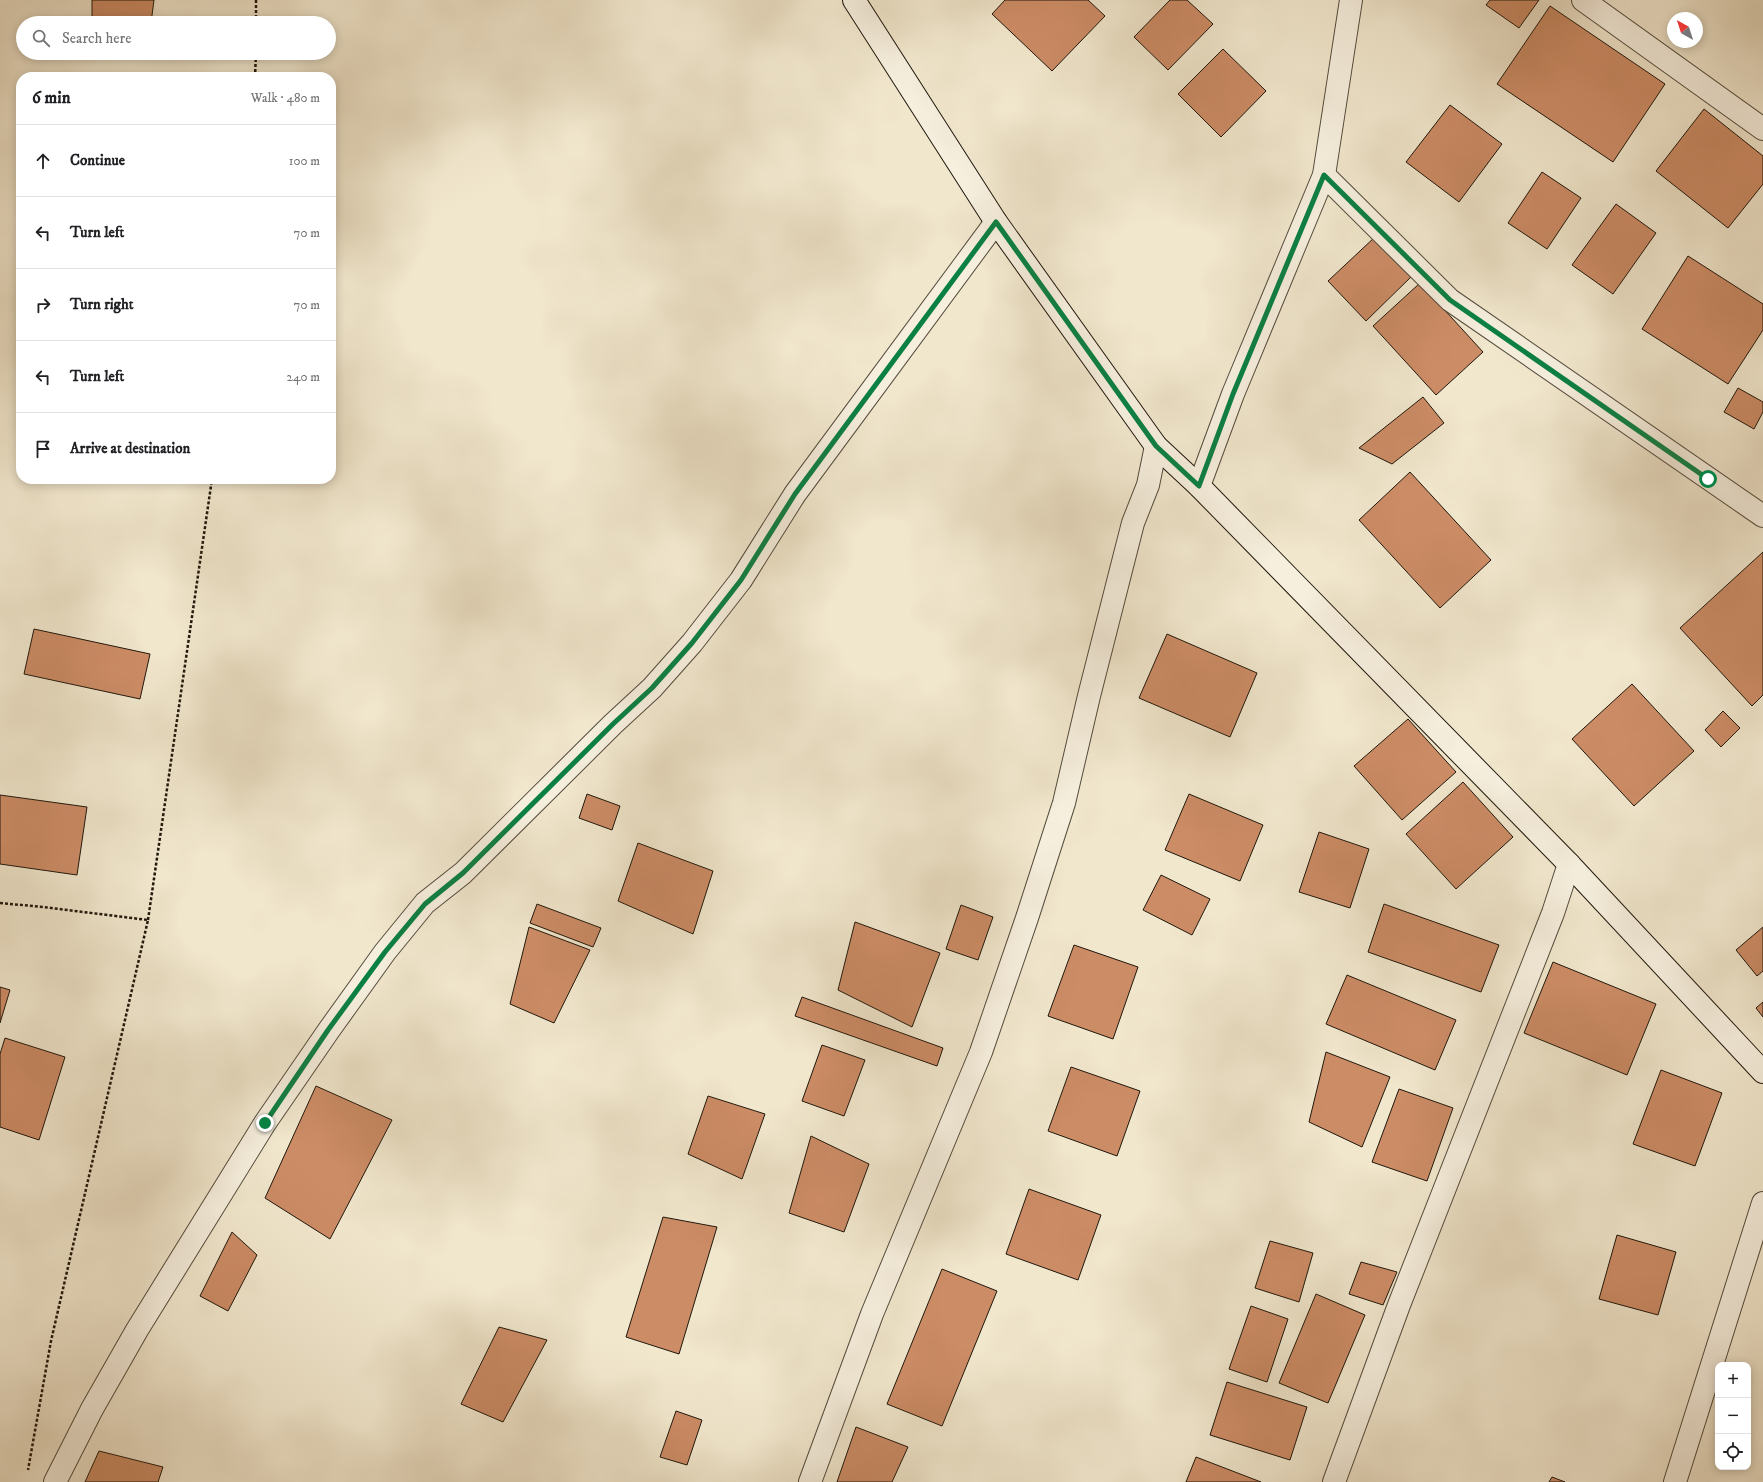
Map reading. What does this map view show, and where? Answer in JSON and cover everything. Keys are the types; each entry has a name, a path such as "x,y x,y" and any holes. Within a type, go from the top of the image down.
{"street":[{"path":"854,0 996,222 1156,446 1199,486 1569,864 1763,1072"},
{"path":"1199,486 1233,394 1324,175 1351,0"},
{"path":"1583,0 1763,129"},
{"path":"1324,175 1450,300 1763,516"},
{"path":"55,1482 92,1408 137,1330 265,1123 328,1030 385,952 425,904 463,873 613,724 652,688 692,643 741,580 795,494 996,222"},
{"path":"810,1482 872,1314 981,1052 1027,918 1064,802 1133,523 1148,485 1156,446"},
{"path":"1334,1482 1399,1305 1553,913 1569,864"},
{"path":"1675,1482 1763,1203"}],"path":[{"path":"256,0 256,16"},
{"path":"255,72 256,60"},
{"path":"27,1474 51,1341 148,920 211,484"},
{"path":"0,903 148,920"}],"building":[{"path":"92,0 154,0 152,16 92,16"},
{"path":"1005,0 1088,0 1105,16 1052,71 992,14"},
{"path":"1170,0 1187,0 1213,24 1168,70 1134,37"},
{"path":"1490,0 1539,0 1519,28 1486,5"},
{"path":"1550,6 1665,84 1613,162 1497,84"},
{"path":"1223,49 1266,91 1221,137 1178,94"},
{"path":"1450,105 1502,144 1459,202 1406,162"},
{"path":"1704,109 1763,156 1763,184 1728,228 1656,171"},
{"path":"1542,172 1581,198 1547,249 1508,223"},
{"path":"1616,204 1656,233 1613,294 1572,265"},
{"path":"1376,236 1413,275 1366,321 1328,281"},
{"path":"1688,256 1763,304 1763,330 1728,384 1642,329"},
{"path":"1420,283 1483,352 1436,395 1373,326"},
{"path":"1738,388 1763,402 1763,412 1754,429 1724,412"},
{"path":"1423,397 1444,423 1392,464 1359,448"},
{"path":"1410,472 1491,560 1440,608 1359,520"},
{"path":"1763,552 1763,695 1752,706 1680,628"},
{"path":"34,629 150,654 140,699 24,674"},
{"path":"1167,634 1257,673 1230,737 1139,698"},
{"path":"1632,684 1694,751 1634,806 1572,739"},
{"path":"1723,711 1740,728 1721,747 1705,730"},
{"path":"1408,719 1456,772 1402,820 1354,766"},
{"path":"1463,782 1513,837 1456,889 1406,834"},
{"path":"587,794 620,806 612,830 579,818"},
{"path":"1189,794 1263,825 1240,881 1165,850"},
{"path":"0,795 87,807 77,875 0,864"},
{"path":"1319,832 1369,849 1350,908 1299,892"},
{"path":"638,843 713,871 693,934 618,901"},
{"path":"1161,875 1210,899 1192,935 1143,910"},
{"path":"537,904 601,928 593,947 530,923"},
{"path":"1384,904 1499,945 1481,992 1368,952"},
{"path":"961,905 993,917 978,960 946,949"},
{"path":"855,922 940,953 912,1027 838,990"},
{"path":"529,927 590,950 554,1023 510,1004"},
{"path":"1763,927 1763,971 1757,976 1736,950"},
{"path":"1074,945 1138,967 1113,1039 1048,1016"},
{"path":"1553,962 1656,1004 1627,1075 1524,1033"},
{"path":"1347,975 1456,1020 1435,1070 1326,1024"},
{"path":"0,987 10,990 0,1023"},
{"path":"802,997 943,1048 937,1066 795,1016"},
{"path":"1763,1002 1763,1017 1756,1008"},
{"path":"5,1038 65,1057 39,1140 0,1127 0,1054"},
{"path":"822,1045 865,1060 844,1116 802,1101"},
{"path":"1326,1052 1390,1077 1362,1147 1309,1122"},
{"path":"1071,1067 1140,1091 1117,1156 1048,1131"},
{"path":"1661,1070 1722,1093 1695,1166 1633,1144"},
{"path":"316,1086 392,1120 330,1239 265,1198"},
{"path":"1399,1089 1453,1108 1427,1181 1372,1162"},
{"path":"708,1096 765,1114 742,1179 688,1154"},
{"path":"811,1136 869,1164 844,1232 789,1213"},
{"path":"1029,1189 1101,1215 1078,1280 1006,1254"},
{"path":"663,1217 717,1227 679,1354 626,1337"},
{"path":"232,1232 257,1255 228,1311 200,1296"},
{"path":"1617,1235 1676,1252 1658,1315 1599,1299"},
{"path":"1270,1241 1313,1253 1299,1302 1255,1288"},
{"path":"1361,1262 1397,1272 1383,1305 1349,1294"},
{"path":"942,1269 997,1291 942,1426 887,1404"},
{"path":"1316,1294 1365,1315 1328,1403 1279,1383"},
{"path":"1251,1306 1288,1319 1267,1382 1229,1369"},
{"path":"499,1327 547,1340 503,1422 461,1404"},
{"path":"1227,1382 1307,1407 1290,1460 1210,1435"},
{"path":"676,1411 702,1420 687,1465 660,1457"},
{"path":"856,1427 908,1447 892,1482 837,1482"},
{"path":"99,1451 163,1467 158,1482 85,1482"},
{"path":"1196,1457 1261,1482 1186,1482"},
{"path":"1552,1477 1565,1482 1549,1482"}],"route":[{"path":"265,1123 328,1030 385,952 425,904 463,873 613,724 652,688 692,643 741,580 795,494 996,222 1156,446 1199,486 1233,394 1324,175 1450,300 1708,479"}]}
